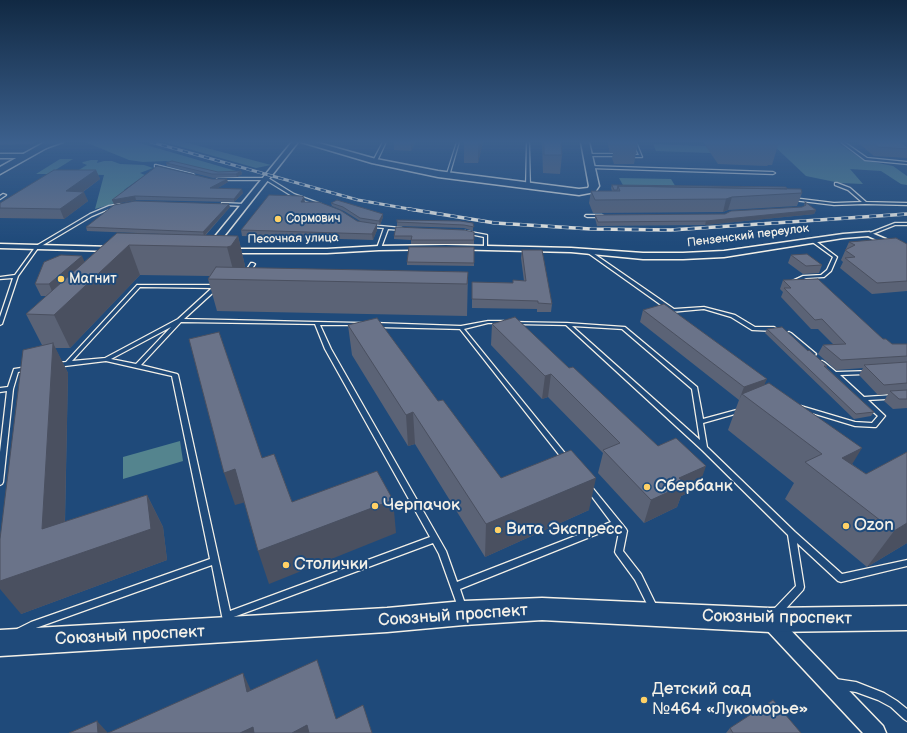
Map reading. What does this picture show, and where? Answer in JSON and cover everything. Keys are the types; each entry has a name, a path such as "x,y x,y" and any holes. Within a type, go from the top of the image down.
{"street":[{"path":"450,176 528,187 589,193 594,186 592,176"},
{"path":"245,205 267,178"},
{"name":"Песочная улица","path":"245,205 203,251 327,251 379,248 486,248"},
{"path":"869,234 907,251"},
{"name":"Пензенский переулок","path":"486,248 589,252 643,256 683,256 724,254 812,240 869,234"},
{"path":"0,246 121,249"},
{"name":"Союзный проспект","path":"0,643 228,623 387,620 464,613 542,610 770,620 907,618"},
{"path":"770,620 876,733"}],"lane":[{"path":"528,176 528,187"},
{"path":"213,180 267,178 293,195 321,205"},
{"path":"836,184 849,189 865,203"},
{"path":"791,199 834,204 907,204"},
{"path":"222,204 245,205"},
{"path":"0,324 2,312 16,276 36,247 91,215 110,207 123,205"},
{"path":"587,216 610,216"},
{"name":"Пензенский переулок","path":"869,234 895,224 907,224"},
{"path":"366,225 410,229"},
{"path":"379,248 386,228"},
{"path":"464,231 486,236 486,248"},
{"path":"788,285 805,276 822,276 829,271 836,257 812,240"},
{"path":"589,252 673,311 704,308 733,316 754,329 783,328 861,399 882,416 874,425 855,424 794,406"},
{"path":"244,277 253,264"},
{"path":"0,278 16,276"},
{"path":"138,365 180,320 216,287 223,284"},
{"path":"67,364 139,286 216,287"},
{"path":"106,359 180,320 461,328 488,322 567,324 623,328 695,388 704,448"},
{"path":"317,323 328,349 443,553 464,613"},
{"path":"567,324 704,448 792,534 841,578 907,563"},
{"path":"461,328 573,468"},
{"path":"46,366 106,359 138,365 175,375 228,623 435,539"},
{"path":"0,482 10,389 16,370 32,368"},
{"path":"835,374 875,371"},
{"path":"0,390 10,389"},
{"path":"861,399 907,396"},
{"path":"700,422 750,409"},
{"path":"583,480 623,530 619,552 638,577 657,614"},
{"path":"454,587 616,523"},
{"path":"770,620 800,587 792,534"},
{"path":"0,643 30,626 214,560"},
{"path":"828,682 856,687 881,696 894,704 907,716"}],"green space":[{"path":"104,176 143,176 124,190 132,191 119,202 95,209"},
{"path":"807,176 856,176 863,184 840,183"},
{"path":"889,176 907,176 907,185 901,184"},
{"path":"619,178 671,179 677,189 624,187"},
{"path":"180,441 183,461 123,479 123,457"}],"building":[{"path":"44,176 87,176 66,191 84,192 60,209 0,208 0,203"},
{"path":"143,176 200,176 212,179 227,179 210,188 242,189 234,199 135,196 112,200"},
{"path":"612,185 786,187 787,189 618,186 617,190 614,190"},
{"path":"618,186 801,189 802,193 732,197 726,199 595,200 591,191 620,191"},
{"path":"269,195 301,196 304,197 301,202 319,202 340,210 357,221 377,224 372,234 241,230"},
{"path":"337,200 383,214 379,221 360,218 343,207 331,203"},
{"path":"135,201 229,204 203,232 86,227 114,205"},
{"path":"805,202 816,210 706,221 598,222 595,215 725,214 731,211 802,207 806,205"},
{"path":"397,220 460,221 473,223 474,227 464,225 397,222"},
{"path":"396,227 464,230 474,232 474,240 411,240 412,236 394,236"},
{"path":"117,233 238,236 231,246 227,247 129,245 54,315 26,314"},
{"path":"896,238 907,244 907,281 877,283 845,258 855,257 845,250 855,245 849,242"},
{"path":"409,247 474,247 474,263 407,262"},
{"path":"522,250 542,250 552,304 538,303 538,301 472,299 472,282 513,283 513,280 526,281"},
{"path":"807,254 822,265 806,266 791,255"},
{"path":"61,255 82,256 49,284 35,284 44,262"},
{"path":"216,267 468,272 467,284 208,279"},
{"path":"818,279 883,339 886,339 892,344 907,344 907,356 841,360 823,345 846,344 822,319 815,320 784,288 791,288 783,280"},
{"path":"664,304 767,379 744,387 643,310"},
{"path":"515,317 569,368 573,367 658,446 676,438 706,466 679,478 686,484 651,500 603,450 620,443 551,374 545,376 492,324"},
{"path":"377,318 438,401 443,400 501,478 571,450 596,478 486,524 413,412 406,415 348,325"},
{"path":"782,327 827,366 824,366 874,412 856,414 767,329"},
{"path":"219,332 262,458 274,454 292,502 377,471 393,500 258,551 235,469 224,473 189,339"},
{"path":"53,343 42,529 147,495 151,529 0,581 0,539 23,350"},
{"path":"907,362 907,383 884,385 864,365"},
{"path":"769,383 862,448 842,458 866,474 907,452 907,523 894,531 805,462 822,454 742,394"},
{"path":"907,390 907,399 899,399 890,391"},
{"path":"317,660 336,719 363,705 372,733 309,733 307,725 292,733 254,733 253,727 240,733 108,733 243,673 247,692"},
{"path":"773,700 801,733 733,733 730,728"},
{"path":"97,721 98,733 69,733"}],"railway":[{"path":"273,176 358,200 413,210"},
{"path":"409,209 413,210"},
{"path":"413,210 495,223 591,229 671,230 907,214"}],"place":[{"name":"Сормович","path":"278,219"},
{"name":"Магнит","path":"61,279"},
{"name":"Сбербанк","path":"647,487"},
{"name":"Черпачок","path":"375,506"},
{"name":"Ozon","path":"846,526"},
{"name":"Вита Экспресс","path":"498,530"},
{"name":"Столички","path":"286,565"},
{"name":"Детский сад №464 «Лукоморье»","path":"644,700"}]}
